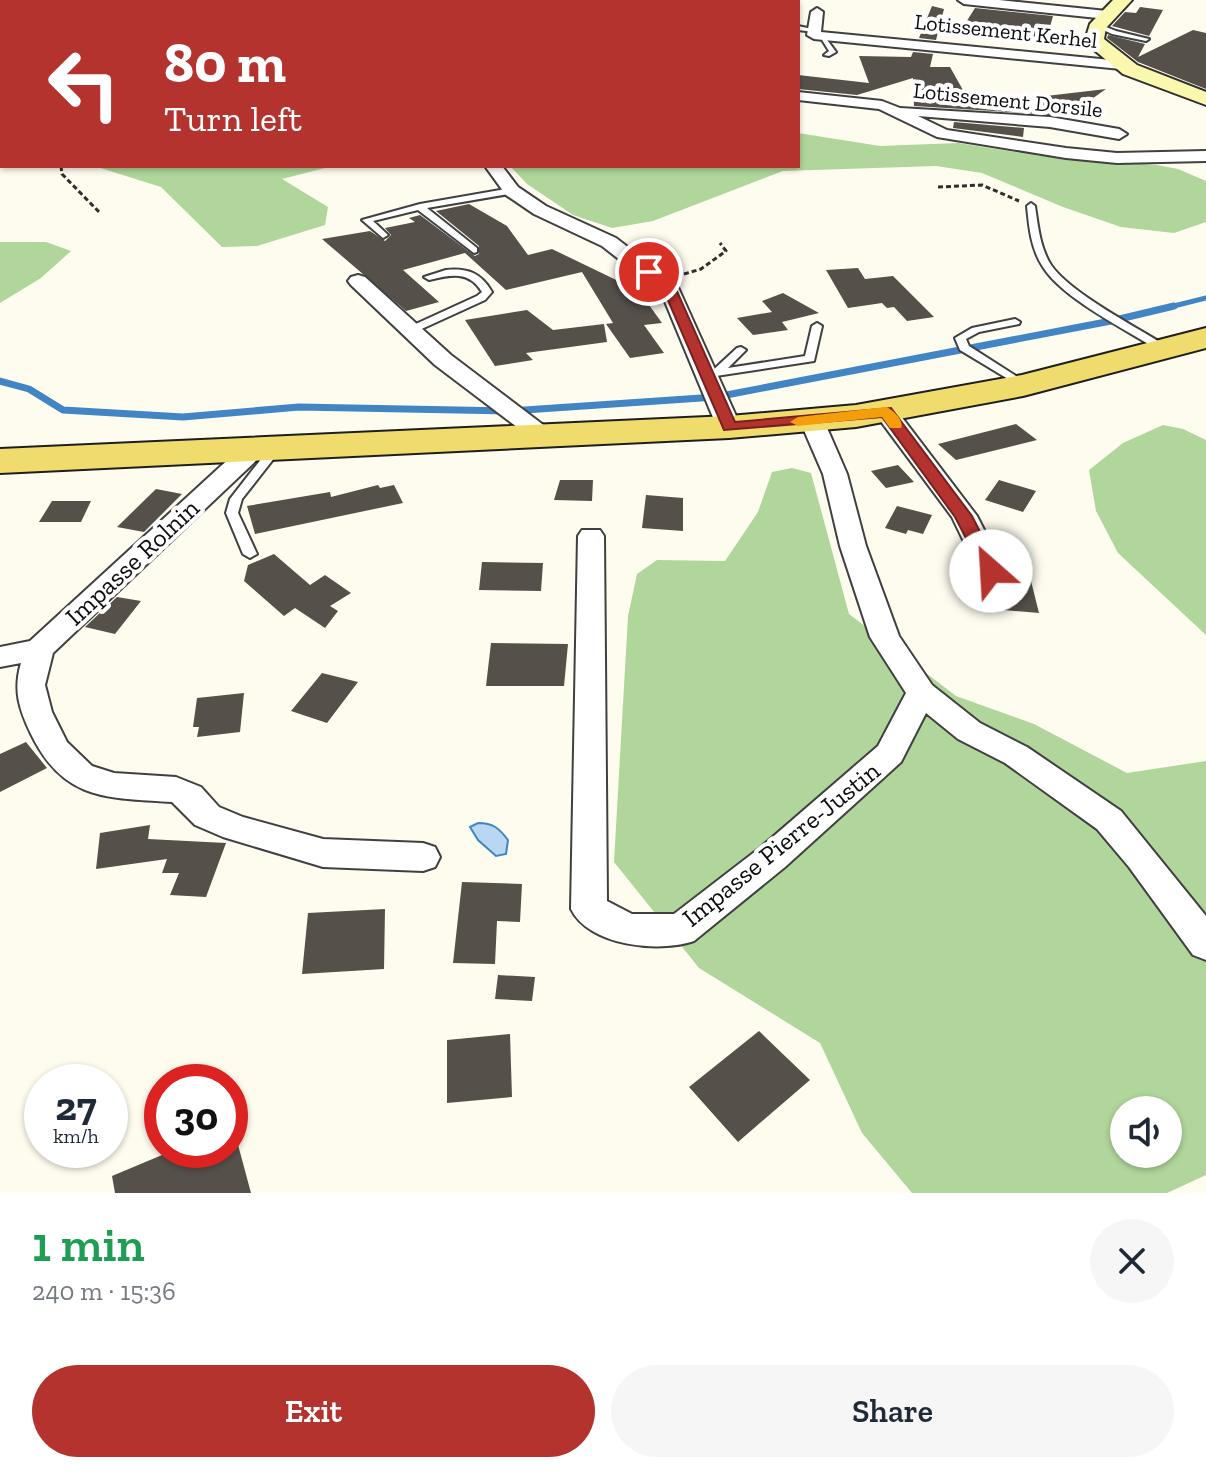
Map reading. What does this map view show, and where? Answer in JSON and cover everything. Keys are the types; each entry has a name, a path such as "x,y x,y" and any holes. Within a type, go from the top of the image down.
{"main road":[{"path":"1123,0 1103,20 1094,40 1103,52 1121,65 1206,99"},
{"path":"0,461 542,435 717,395 812,421 886,412 1023,385 1206,338"}],"street":[{"path":"964,0 1103,20"},
{"path":"817,12 818,33"},
{"name":"Lotissement Kerhel","path":"818,33 1121,65"},
{"name":"Lotissement Dorsile","path":"800,96 862,101 893,111 943,134 1066,153 1117,158 1206,156"},
{"name":"Lotissement Dorsile","path":"893,111 1050,122 1119,134"},
{"path":"495,168 512,191 540,210 609,242 670,289 717,395"},
{"path":"358,281 443,360 542,435"},
{"path":"886,412 964,516 991,571"},
{"path":"812,421 835,474 853,546 885,637 921,693 969,731 1016,755 1109,820 1141,857 1206,944"},
{"name":"Impasse Rolnin","path":"39,649 265,449"},
{"name":"Impasse Pierre-Justin","path":"591,536 589,909 627,930 681,930 773,857 890,754 921,693"},
{"path":"0,657 39,649 30,685 36,712 55,750 80,775 114,786 176,790 189,796 207,816 235,828 323,853 423,857"}],"lane":[{"path":"1103,20 1114,33 1146,39"},
{"path":"800,28 818,33 833,52 827,55"},
{"path":"383,235 366,220 512,191"},
{"path":"1031,206 1035,241 1048,270 1104,312 1164,349"},
{"path":"420,207 474,250"},
{"path":"411,330 481,298 487,292 483,283 462,271 429,277"},
{"path":"1015,322 960,338 969,350 1023,385"},
{"path":"717,395 810,359 817,326"},
{"path":"717,395 741,350"},
{"path":"250,554 232,513 236,499 265,449"}],"path":[{"path":"61,168 62,174 101,214"},
{"path":"938,187 982,185 1031,206"},
{"path":"659,281 701,269 726,251 720,243"}],"green space":[{"path":"800,133 880,146 958,143 1040,156 1178,169 1206,181 1206,222 1174,233 1121,227 982,173 936,166 783,171 653,221 612,228 573,215 527,184 512,168 800,168"},
{"path":"100,168 325,168 282,179 328,207 325,225 257,246 222,247 161,187"},
{"path":"0,242 46,242 71,251 41,278 0,303"},
{"path":"1163,425 1183,429 1206,440 1206,635 1118,553 1096,511 1089,470 1123,443"},
{"path":"792,468 811,473 849,614 956,696 1034,724 1127,773 1206,761 1206,1175 1167,1193 912,1193 862,1133 820,1043 699,968 614,862 628,616 637,574 657,560 725,561 758,512 772,472"}],"water":[{"path":"478,823 492,825 502,832 508,840 506,854 496,856 478,840 470,827"}],"building":[{"path":"932,6 944,9 936,40 919,38"},
{"path":"1140,7 1163,10 1149,36 1112,26 1125,12 1136,13"},
{"path":"975,8 1053,16 1046,41 1022,39 1008,36 1009,33 963,27"},
{"path":"1193,30 1206,33 1206,89 1138,62 1107,38 1108,35 1145,44 1138,57"},
{"path":"913,52 933,54 930,67 950,67 968,99 1027,106 1026,113 914,106 913,78 857,95 800,89 800,75 869,83 859,56 911,57"},
{"path":"1106,89 1066,117 1026,113 1046,96"},
{"path":"954,122 1024,128 1023,137 953,128"},
{"path":"469,204 507,226 528,255 552,249 639,291 662,323 644,325 664,353 630,358 606,324 613,323 582,272 506,290 465,253 403,270 439,302 406,311 322,239 370,231 385,241 391,235 385,228 415,222 409,218 420,215 475,256 479,254 479,246 436,211"},
{"path":"858,268 865,279 893,276 934,317 907,321 894,307 887,308 882,303 848,308 826,270"},
{"path":"783,293 819,313 782,322 788,330 753,335 737,318 772,312 762,301"},
{"path":"527,310 553,330 604,324 607,342 526,353 533,360 495,366 465,320"},
{"path":"1016,424 1037,440 956,460 938,444"},
{"path":"898,465 914,482 886,488 871,471"},
{"path":"560,480 593,480 592,501 554,500"},
{"path":"999,480 1036,491 1023,512 985,500"},
{"path":"378,485 380,488 394,485 403,503 255,534 247,506 330,492 331,497"},
{"path":"156,489 182,494 144,532 117,527"},
{"path":"646,495 683,498 683,531 642,528"},
{"path":"52,501 91,501 81,522 39,522"},
{"path":"897,506 932,515 923,534 908,530 906,534 885,528"},
{"path":"274,554 310,585 325,575 351,593 330,606 338,611 325,628 295,608 284,616 244,581 248,565"},
{"path":"482,562 543,563 541,591 479,590"},
{"path":"1003,579 1031,581 1039,613 991,609 986,582"},
{"path":"117,597 141,601 115,634 85,627"},
{"path":"491,643 568,644 564,686 486,686"},
{"path":"322,673 358,682 327,723 291,711"},
{"path":"244,693 240,732 197,737 199,727 193,727 197,698"},
{"path":"26,742 47,768 0,792 0,754"},
{"path":"150,825 148,839 226,843 206,897 170,895 179,873 162,873 167,859 96,869 100,833"},
{"path":"462,882 522,884 520,922 497,921 495,964 453,963"},
{"path":"385,909 384,969 302,974 308,913"},
{"path":"498,975 535,977 532,1001 495,999"},
{"path":"759,1031 810,1080 738,1142 689,1087"},
{"path":"510,1034 512,1097 447,1103 447,1040"},
{"path":"144,1163 144,1168 244,1168 251,1193 115,1193 112,1176"}],"waterway":[{"path":"1174,306 1206,298"},
{"path":"0,381 29,389 63,410 183,417 299,407 510,411 716,397 1111,321 1174,306"},
{"path":"1166,308 1174,306"}],"slow traffic":[{"path":"798,422 886,412 896,425"}],"route":[{"path":"649,272 670,289 729,427 886,412 964,516 991,571"}]}
